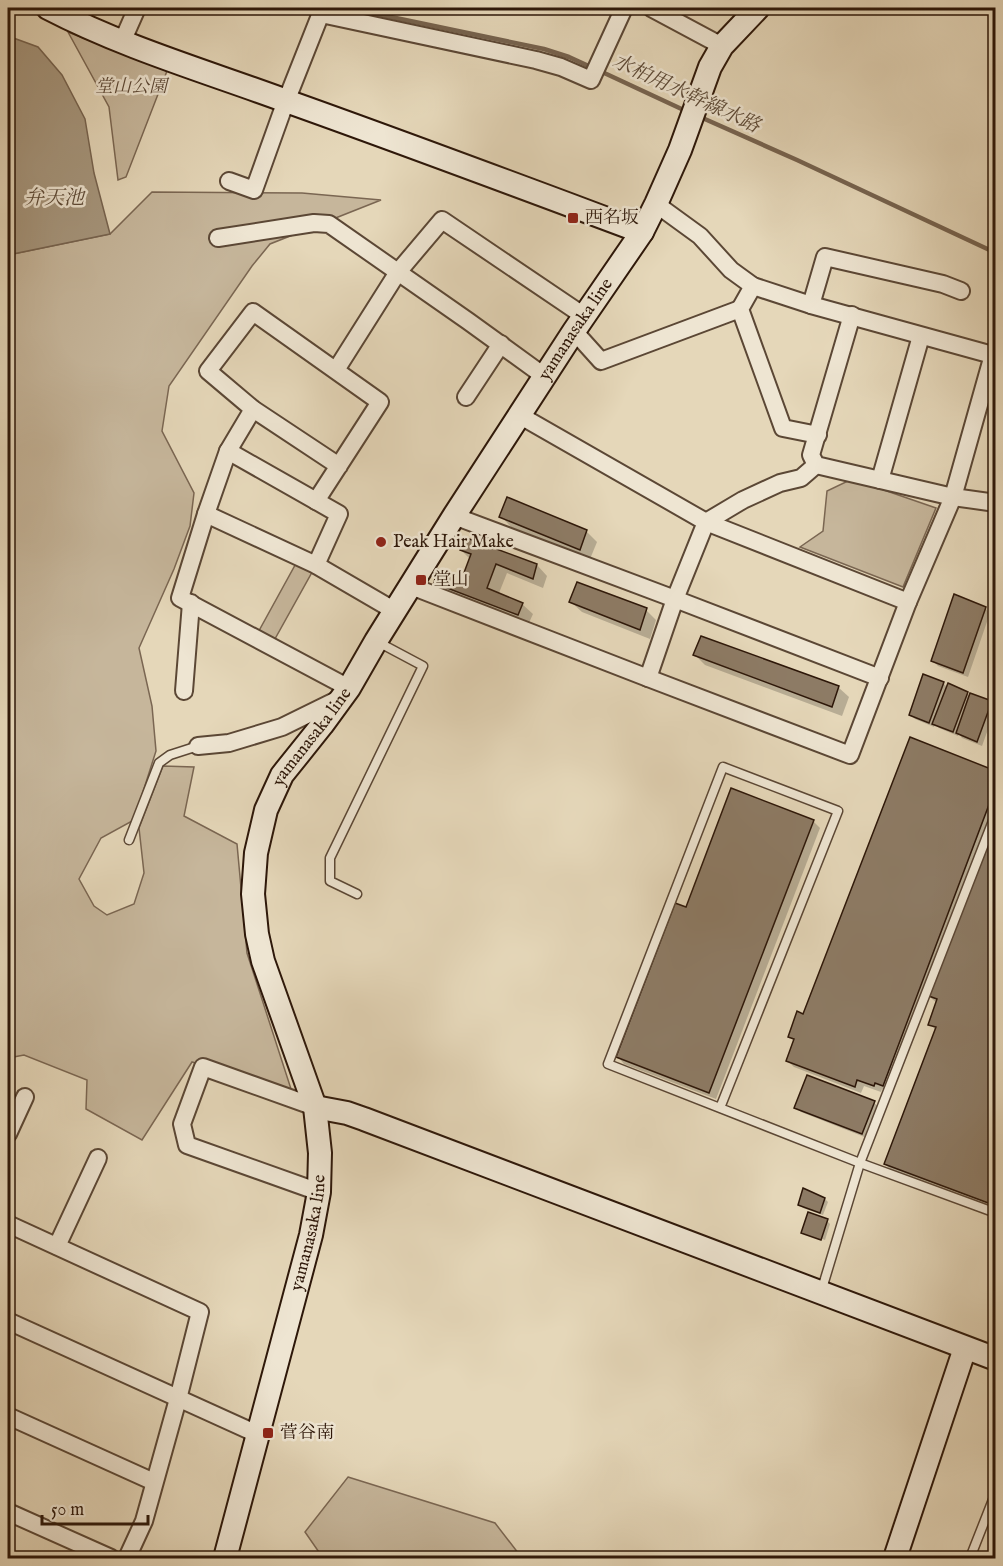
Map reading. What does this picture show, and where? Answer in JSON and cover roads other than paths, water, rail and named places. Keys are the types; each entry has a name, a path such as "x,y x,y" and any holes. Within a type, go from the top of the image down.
{"main road":[{"path":"48,8 122,42 642,232"},
{"name":"yamanasaka line","path":"225,1558 311,1235 319,1192 320,1153 315,1107 263,961 257,934 253,894 256,853 266,810 282,775 346,693 454,516 544,376 642,232 681,150 710,67 722,46 758,8"},
{"path":"315,1107 356,1116 996,1359"},
{"path":"895,1558 965,1347"}],"street":[{"path":"122,42 137,8"},
{"path":"229,181 254,190 322,11 536,60 591,80 624,8"},
{"path":"651,8 722,46"},
{"path":"411,586 850,755 908,602 953,497 994,355 811,305 753,286 731,270 700,236 656,204"},
{"path":"336,370 398,272 442,220 579,324 601,361 740,309 753,286"},
{"path":"218,238 314,224 329,224 544,376"},
{"path":"811,305 825,257 943,284 961,291"},
{"path":"740,309 783,428 818,435"},
{"path":"316,501 339,466 380,402 254,312 208,371 253,410 339,466"},
{"path":"816,465 811,455 852,315"},
{"path":"880,480 921,336"},
{"path":"466,397 501,344"},
{"path":"253,410 228,452 180,598 346,693"},
{"path":"519,416 706,522 908,602"},
{"path":"228,452 339,514 316,565"},
{"path":"816,465 953,497 996,503"},
{"path":"648,678 675,599 706,522 743,500 780,483 801,478 816,465"},
{"path":"206,514 316,565 395,611"},
{"path":"454,516 880,678"},
{"path":"184,691 190,603"},
{"path":"198,746 229,743 282,727 346,693"},
{"path":"315,1107 203,1067 182,1124 187,1144 319,1192"},
{"path":"8,1134 25,1097"},
{"path":"57,1246 98,1158"},
{"path":"8,1224 200,1311 144,1521 127,1558"},
{"path":"8,1321 257,1434"},
{"path":"8,1416 154,1482"},
{"path":"8,1512 111,1558"}],"lane":[{"path":"357,894 330,881 330,858 423,666 376,641"},
{"path":"129,840 159,763 170,755 198,746"},
{"path":"720,1108 838,811 723,767 608,1064 720,1108 860,1163 996,1214"},
{"path":"820,1292 860,1163 996,813"},
{"path":"970,1558 996,1492"}],"water":[{"name":"弁天池","path":"8,36 38,47 62,75 85,119 94,173 110,234 8,255"}],"waterway":[{"name":"水柏用水幹線水路","path":"348,8 544,49 593,68"},
{"name":"水柏用水幹線水路","path":"600,71 688,112"},
{"name":"水柏用水幹線水路","path":"698,116 996,253"}],"place":[{"name":"西名坂","path":"573,218"},
{"name":"Peak Hair Make","path":"381,542"},
{"name":"堂山","path":"421,580"},
{"name":"菅谷南","path":"268,1433"}],"park label":[{"name":"堂山公園","path":"131,87"}]}
